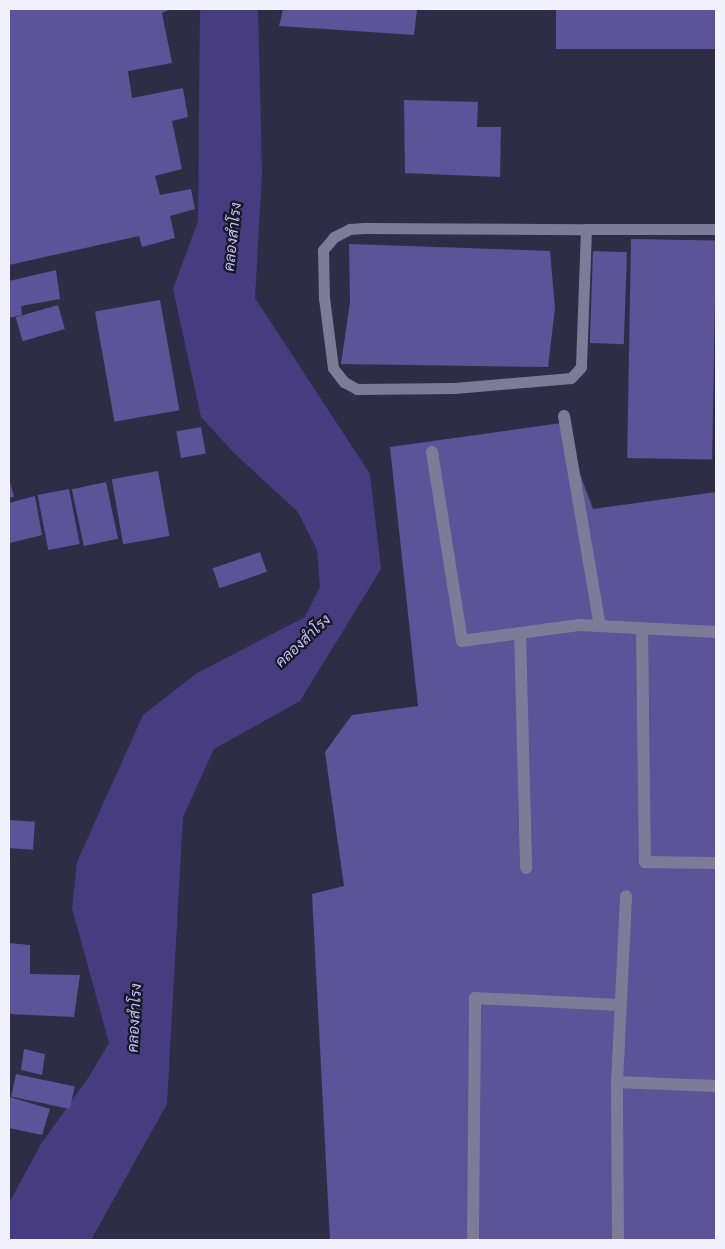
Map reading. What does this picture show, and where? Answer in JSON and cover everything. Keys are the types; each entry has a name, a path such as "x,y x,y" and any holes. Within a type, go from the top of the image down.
{"street":[{"path":"564,416 600,626"},
{"path":"432,452 462,641 579,625 716,632"},
{"path":"642,628 645,862 716,863"},
{"path":"520,633 526,868"},
{"path":"618,1240 616,1082 626,896"},
{"path":"473,1240 475,998 620,1005"},
{"path":"616,1082 716,1086"}],"lane":[{"path":"586,228 581,367 571,378 454,388 357,389 344,382 333,368 324,298 323,250 334,237 350,229 364,228 586,228 716,229"}],"water":[{"name":"คลองสำโรง","path":"200,9 258,9 262,173 255,298 370,474 381,569 300,701 214,749 183,817 167,1104 91,1240 9,1240 9,1203 41,1144 88,1078 109,1043 72,908 77,862 143,715 197,673 305,617 320,587 317,550 298,512 234,453 201,417 173,289 198,221"}],"building":[{"path":"9,9 171,9 162,13 172,63 128,71 132,98 183,88 188,117 172,121 182,169 155,176 160,195 191,189 195,209 170,216 175,238 142,247 139,236 9,265"},
{"path":"283,9 417,9 414,35 279,26"},
{"path":"556,9 716,9 716,49 556,49"},
{"path":"404,100 478,102 477,127 501,127 500,177 405,173"},
{"path":"631,239 716,240 712,459 627,458"},
{"path":"349,244 550,251 555,308 548,367 341,364 350,302"},
{"path":"593,251 627,252 624,344 590,343"},
{"path":"56,270 60,299 21,306 22,315 9,318 9,281"},
{"path":"160,300 179,410 114,422 95,311"},
{"path":"58,305 65,329 23,341 16,317"},
{"path":"561,423 593,509 716,492 716,1240 330,1240 312,894 344,886 325,752 352,715 418,706 390,447"},
{"path":"201,427 206,454 181,458 176,431"},
{"path":"158,471 169,536 123,544 112,479"},
{"path":"9,478 14,497 9,498"},
{"path":"106,482 118,539 84,546 72,489"},
{"path":"69,489 80,544 48,550 38,495"},
{"path":"35,496 42,535 10,543 9,503"},
{"path":"260,552 267,572 220,588 213,568"},
{"path":"9,820 35,822 33,850 9,848"},
{"path":"9,943 30,945 30,974 80,975 74,1017 9,1014"},
{"path":"24,1049 45,1054 42,1075 21,1070"},
{"path":"16,1074 75,1086 70,1109 11,1096"},
{"path":"10,1097 50,1109 42,1135 9,1128"}]}
